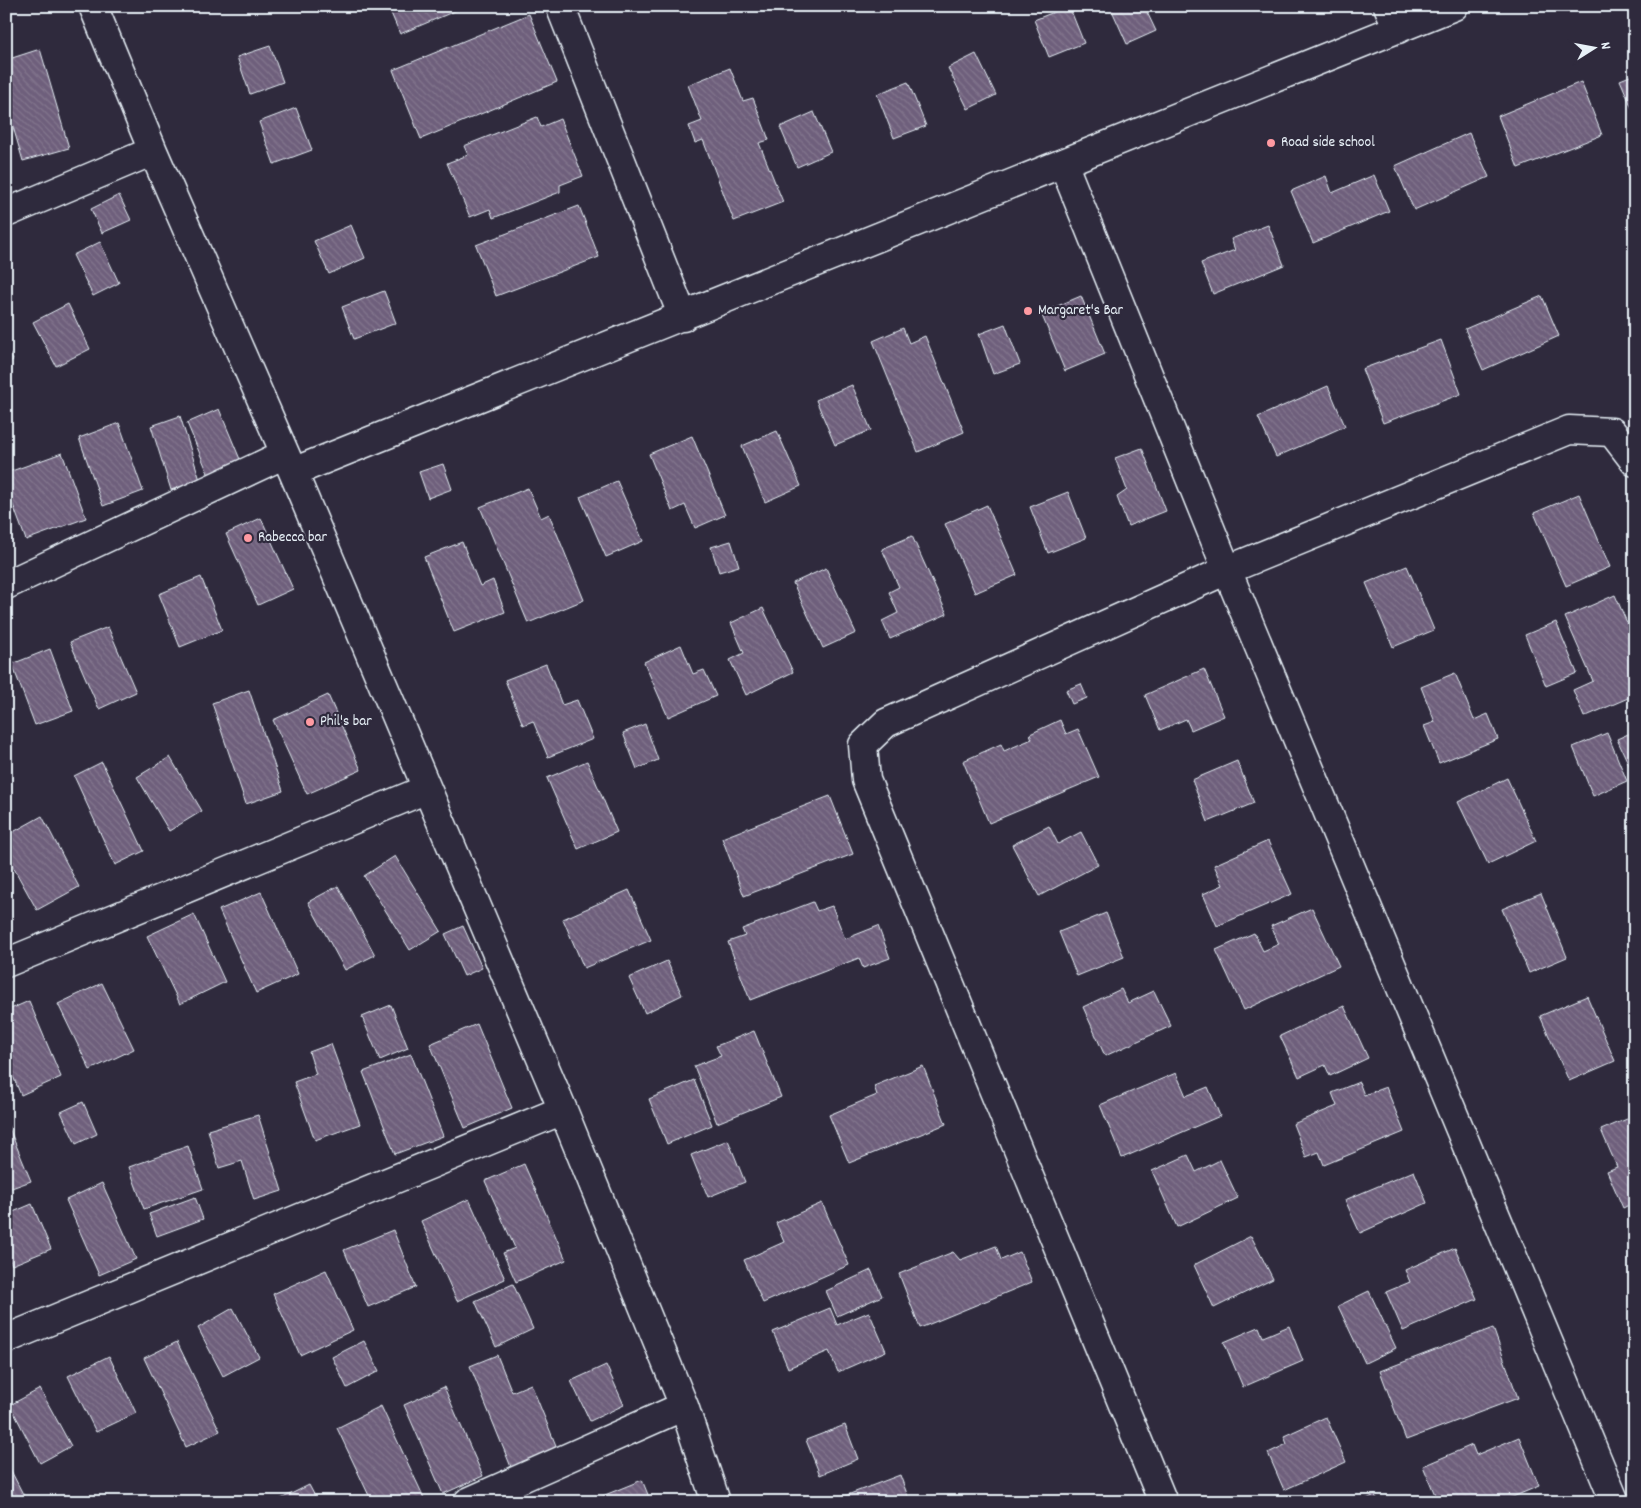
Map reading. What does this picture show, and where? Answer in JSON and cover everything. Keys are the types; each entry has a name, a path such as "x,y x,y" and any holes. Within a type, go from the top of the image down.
{"street":[{"path":"93,6 153,151 289,463 563,1110 684,1406 716,1502"},
{"path":"560,6 683,317"},
{"path":"6,585 289,463 683,317 1062,163 1393,18 1454,6"},
{"path":"6,212 153,151"},
{"path":"1062,163 1227,570 1615,1502"},
{"path":"1163,1502 866,780 862,745 886,723 1227,570 1569,430 1612,432 1635,462"},
{"path":"6,963 428,789"},
{"path":"6,1340 563,1110"},
{"path":"468,1502 684,1406"}],"building":[{"path":"388,6 467,6 400,34"},
{"path":"1069,6 1084,43 1049,57 1034,20"},
{"path":"1110,6 1144,6 1156,31 1127,44"},
{"path":"529,14 557,82 421,139 393,70"},
{"path":"270,46 283,82 250,94 237,57"},
{"path":"40,49 69,148 23,161 6,103 6,60"},
{"path":"976,54 996,95 968,109 948,68"},
{"path":"730,68 743,101 753,98 769,140 759,143 783,202 734,221 703,140 695,143 689,126 702,121 688,85"},
{"path":"1635,74 1635,107 1632,108 1620,80"},
{"path":"908,82 926,126 894,138 877,94"},
{"path":"1581,82 1602,135 1518,168 1498,116"},
{"path":"296,108 312,150 274,164 259,122"},
{"path":"814,112 831,152 797,167 780,127"},
{"path":"537,117 541,127 560,119 583,176 560,185 560,192 493,218 490,209 470,217 447,163 468,155 464,146"},
{"path":"1469,133 1489,177 1414,210 1395,166"},
{"path":"1374,175 1389,211 1313,243 1291,191 1326,176 1332,193"},
{"path":"119,195 131,220 102,233 91,209"},
{"path":"579,206 599,257 496,296 476,245"},
{"path":"351,225 365,258 329,274 314,241"},
{"path":"1268,225 1284,265 1213,294 1201,263 1235,250 1231,239"},
{"path":"100,242 119,283 93,296 73,255"},
{"path":"384,291 396,323 354,339 342,307"},
{"path":"1081,296 1105,354 1065,371 1041,313"},
{"path":"1542,296 1559,336 1483,370 1465,329"},
{"path":"68,304 90,349 56,366 33,322"},
{"path":"1005,324 1020,364 993,374 979,334"},
{"path":"903,328 909,343 925,336 964,432 918,452 873,341"},
{"path":"1441,340 1461,394 1383,423 1362,369"},
{"path":"6,347 13,360 6,364"},
{"path":"852,385 871,430 835,445 816,400"},
{"path":"1328,386 1345,426 1276,457 1258,417"},
{"path":"219,409 242,464 210,478 187,423"},
{"path":"180,416 200,480 171,490 151,426"},
{"path":"119,423 143,491 103,506 79,438"},
{"path":"777,431 801,486 765,502 742,446"},
{"path":"692,436 725,515 695,528 685,505 672,511 649,454"},
{"path":"1142,448 1166,511 1128,526 1117,497 1127,490 1115,458"},
{"path":"62,453 86,518 26,540 6,486 6,473"},
{"path":"443,464 452,489 428,498 419,472"},
{"path":"617,481 643,541 606,557 580,497"},
{"path":"528,488 541,518 549,514 584,600 528,623 480,507"},
{"path":"1068,492 1086,538 1048,553 1030,507"},
{"path":"1579,494 1610,567 1566,586 1534,513"},
{"path":"987,505 1017,575 975,593 945,524"},
{"path":"261,518 293,589 258,605 226,534"},
{"path":"912,536 947,614 890,639 882,621 898,613 889,592 899,587 882,549"},
{"path":"731,541 739,566 719,572 711,547"},
{"path":"462,542 480,586 493,580 505,612 454,632 424,557"},
{"path":"1407,566 1434,630 1393,647 1366,583"},
{"path":"826,568 856,633 823,648 793,583"},
{"path":"201,577 222,630 180,647 159,594"},
{"path":"1615,595 1635,641 1635,695 1584,717 1573,690 1593,681 1565,617"},
{"path":"763,608 793,672 746,695 730,660 744,653 731,623"},
{"path":"1556,622 1577,673 1546,686 1525,635"},
{"path":"108,627 136,692 99,709 70,642"},
{"path":"681,645 693,674 704,670 716,696 668,717 644,662"},
{"path":"50,649 73,711 35,725 12,664"},
{"path":"546,664 562,705 577,700 593,739 548,757 533,721 523,725 505,680"},
{"path":"1204,669 1224,716 1191,730 1186,719 1160,730 1145,695"},
{"path":"1455,673 1474,720 1488,714 1498,739 1439,763 1424,726 1435,722 1421,687"},
{"path":"1081,684 1087,698 1072,704 1066,690"},
{"path":"249,690 283,791 246,804 212,703"},
{"path":"328,695 361,770 307,794 273,720"},
{"path":"1060,720 1066,734 1078,729 1099,777 989,823 963,761 1001,744 1004,751 1032,739 1030,734"},
{"path":"645,724 658,760 637,769 623,733"},
{"path":"1635,731 1635,778 1617,739"},
{"path":"1607,733 1627,781 1593,796 1573,747"},
{"path":"170,757 202,811 169,831 137,777"},
{"path":"587,761 617,832 578,849 547,778"},
{"path":"1237,761 1254,803 1208,822 1192,780"},
{"path":"102,762 144,851 115,865 74,776"},
{"path":"1507,778 1536,841 1488,864 1458,802"},
{"path":"830,796 853,854 744,896 722,838"},
{"path":"42,816 79,887 37,910 6,854 6,836"},
{"path":"1049,826 1058,844 1081,832 1098,865 1039,896 1012,845"},
{"path":"1268,841 1292,894 1217,926 1203,894 1223,885 1214,865"},
{"path":"395,856 441,931 410,950 364,876"},
{"path":"338,886 375,955 345,970 308,902"},
{"path":"629,890 651,940 584,968 563,919"},
{"path":"261,892 298,974 256,993 219,910"},
{"path":"1541,893 1567,957 1529,973 1502,909"},
{"path":"813,902 817,911 832,906 845,939 878,926 890,958 863,968 859,958 750,1000 728,942 745,936 742,929"},
{"path":"1312,908 1339,966 1244,1010 1216,950 1254,933 1263,951 1279,944 1271,926"},
{"path":"1106,913 1124,957 1077,976 1059,932"},
{"path":"194,914 225,982 180,1004 147,936"},
{"path":"463,926 482,968 464,976 445,934"},
{"path":"667,961 682,995 645,1013 629,978"},
{"path":"102,983 134,1049 90,1070 58,1004"},
{"path":"1121,989 1128,1003 1154,991 1171,1026 1105,1056 1083,1007"},
{"path":"1587,996 1615,1061 1569,1081 1540,1016"},
{"path":"29,1001 61,1077 21,1095 6,1060 6,1011"},
{"path":"391,1005 408,1048 380,1060 362,1017"},
{"path":"1344,1006 1368,1058 1330,1076 1325,1065 1299,1077 1280,1036"},
{"path":"477,1024 512,1108 465,1128 430,1044"},
{"path":"754,1031 781,1097 717,1123 694,1066 721,1056 716,1046"},
{"path":"331,1044 360,1124 315,1140 294,1082 316,1074 309,1052"},
{"path":"411,1054 443,1136 395,1154 363,1072"},
{"path":"923,1066 946,1124 849,1163 829,1115 877,1095 874,1086"},
{"path":"1176,1073 1186,1096 1208,1087 1220,1116 1122,1158 1100,1105"},
{"path":"694,1080 712,1125 667,1144 649,1099"},
{"path":"1359,1082 1364,1095 1386,1087 1404,1132 1324,1165 1319,1152 1306,1157 1293,1124 1337,1106 1332,1093"},
{"path":"83,1102 97,1134 76,1144 61,1112"},
{"path":"258,1115 282,1191 254,1200 242,1161 219,1168 208,1130"},
{"path":"1634,1116 1635,1202 1623,1208 1607,1171 1617,1167 1601,1130"},
{"path":"6,1121 31,1181 6,1190"},
{"path":"728,1140 745,1182 708,1197 691,1155"},
{"path":"188,1146 203,1189 144,1209 129,1167"},
{"path":"1188,1155 1196,1172 1220,1160 1238,1198 1177,1227 1152,1171"},
{"path":"524,1164 566,1260 516,1282 503,1253 515,1248 485,1181"},
{"path":"1414,1171 1427,1203 1360,1233 1345,1200"},
{"path":"102,1183 136,1259 99,1275 66,1200"},
{"path":"195,1197 203,1219 157,1236 149,1214"},
{"path":"469,1199 505,1279 457,1301 421,1221"},
{"path":"822,1203 849,1265 763,1303 744,1260 784,1242 776,1223"},
{"path":"32,1204 51,1249 12,1265 6,1251 6,1215"},
{"path":"393,1230 416,1287 368,1307 344,1250"},
{"path":"1251,1236 1273,1279 1214,1308 1194,1265"},
{"path":"996,1246 1001,1260 1020,1252 1032,1282 920,1328 899,1274 953,1252 960,1260"},
{"path":"1455,1248 1477,1299 1403,1331 1386,1292 1410,1282 1405,1270"},
{"path":"326,1270 353,1330 300,1355 273,1294"},
{"path":"871,1270 882,1296 837,1316 826,1291"},
{"path":"513,1284 533,1329 496,1347 475,1301"},
{"path":"1369,1291 1396,1348 1365,1363 1338,1306"},
{"path":"233,1308 259,1357 223,1376 198,1328"},
{"path":"830,1308 837,1325 869,1312 886,1351 838,1372 829,1351 788,1368 773,1332"},
{"path":"1289,1326 1303,1361 1243,1387 1224,1342 1259,1327 1263,1337"},
{"path":"1493,1328 1518,1398 1406,1440 1380,1371"},
{"path":"364,1341 379,1371 347,1388 332,1357"},
{"path":"177,1342 220,1431 186,1447 144,1358"},
{"path":"497,1355 512,1392 531,1384 557,1448 511,1467 470,1366"},
{"path":"109,1356 136,1413 96,1432 68,1376"},
{"path":"606,1365 624,1405 590,1421 571,1381"},
{"path":"444,1387 483,1476 443,1494 404,1405"},
{"path":"40,1389 71,1446 40,1463 10,1405"},
{"path":"381,1406 426,1502 372,1502 337,1428"},
{"path":"1326,1417 1346,1462 1284,1490 1268,1453 1287,1444 1284,1436"},
{"path":"845,1425 858,1459 820,1475 806,1440"},
{"path":"1519,1437 1539,1486 1501,1502 1438,1502 1423,1466 1472,1445 1476,1455"},
{"path":"6,1461 25,1498 17,1502 6,1502"},
{"path":"900,1475 910,1502 829,1502"},
{"path":"642,1480 651,1502 602,1502 600,1497"},
{"path":"309,1485 318,1502 275,1502"},
{"path":"1375,1495 1378,1502 1360,1502"}],"place":[{"name":"Road side school","path":"1271,143"},
{"name":"Margaret's Bar","path":"1028,311"},
{"name":"Rabecca bar","path":"248,538"},
{"name":"Phil's bar","path":"310,722"}]}
